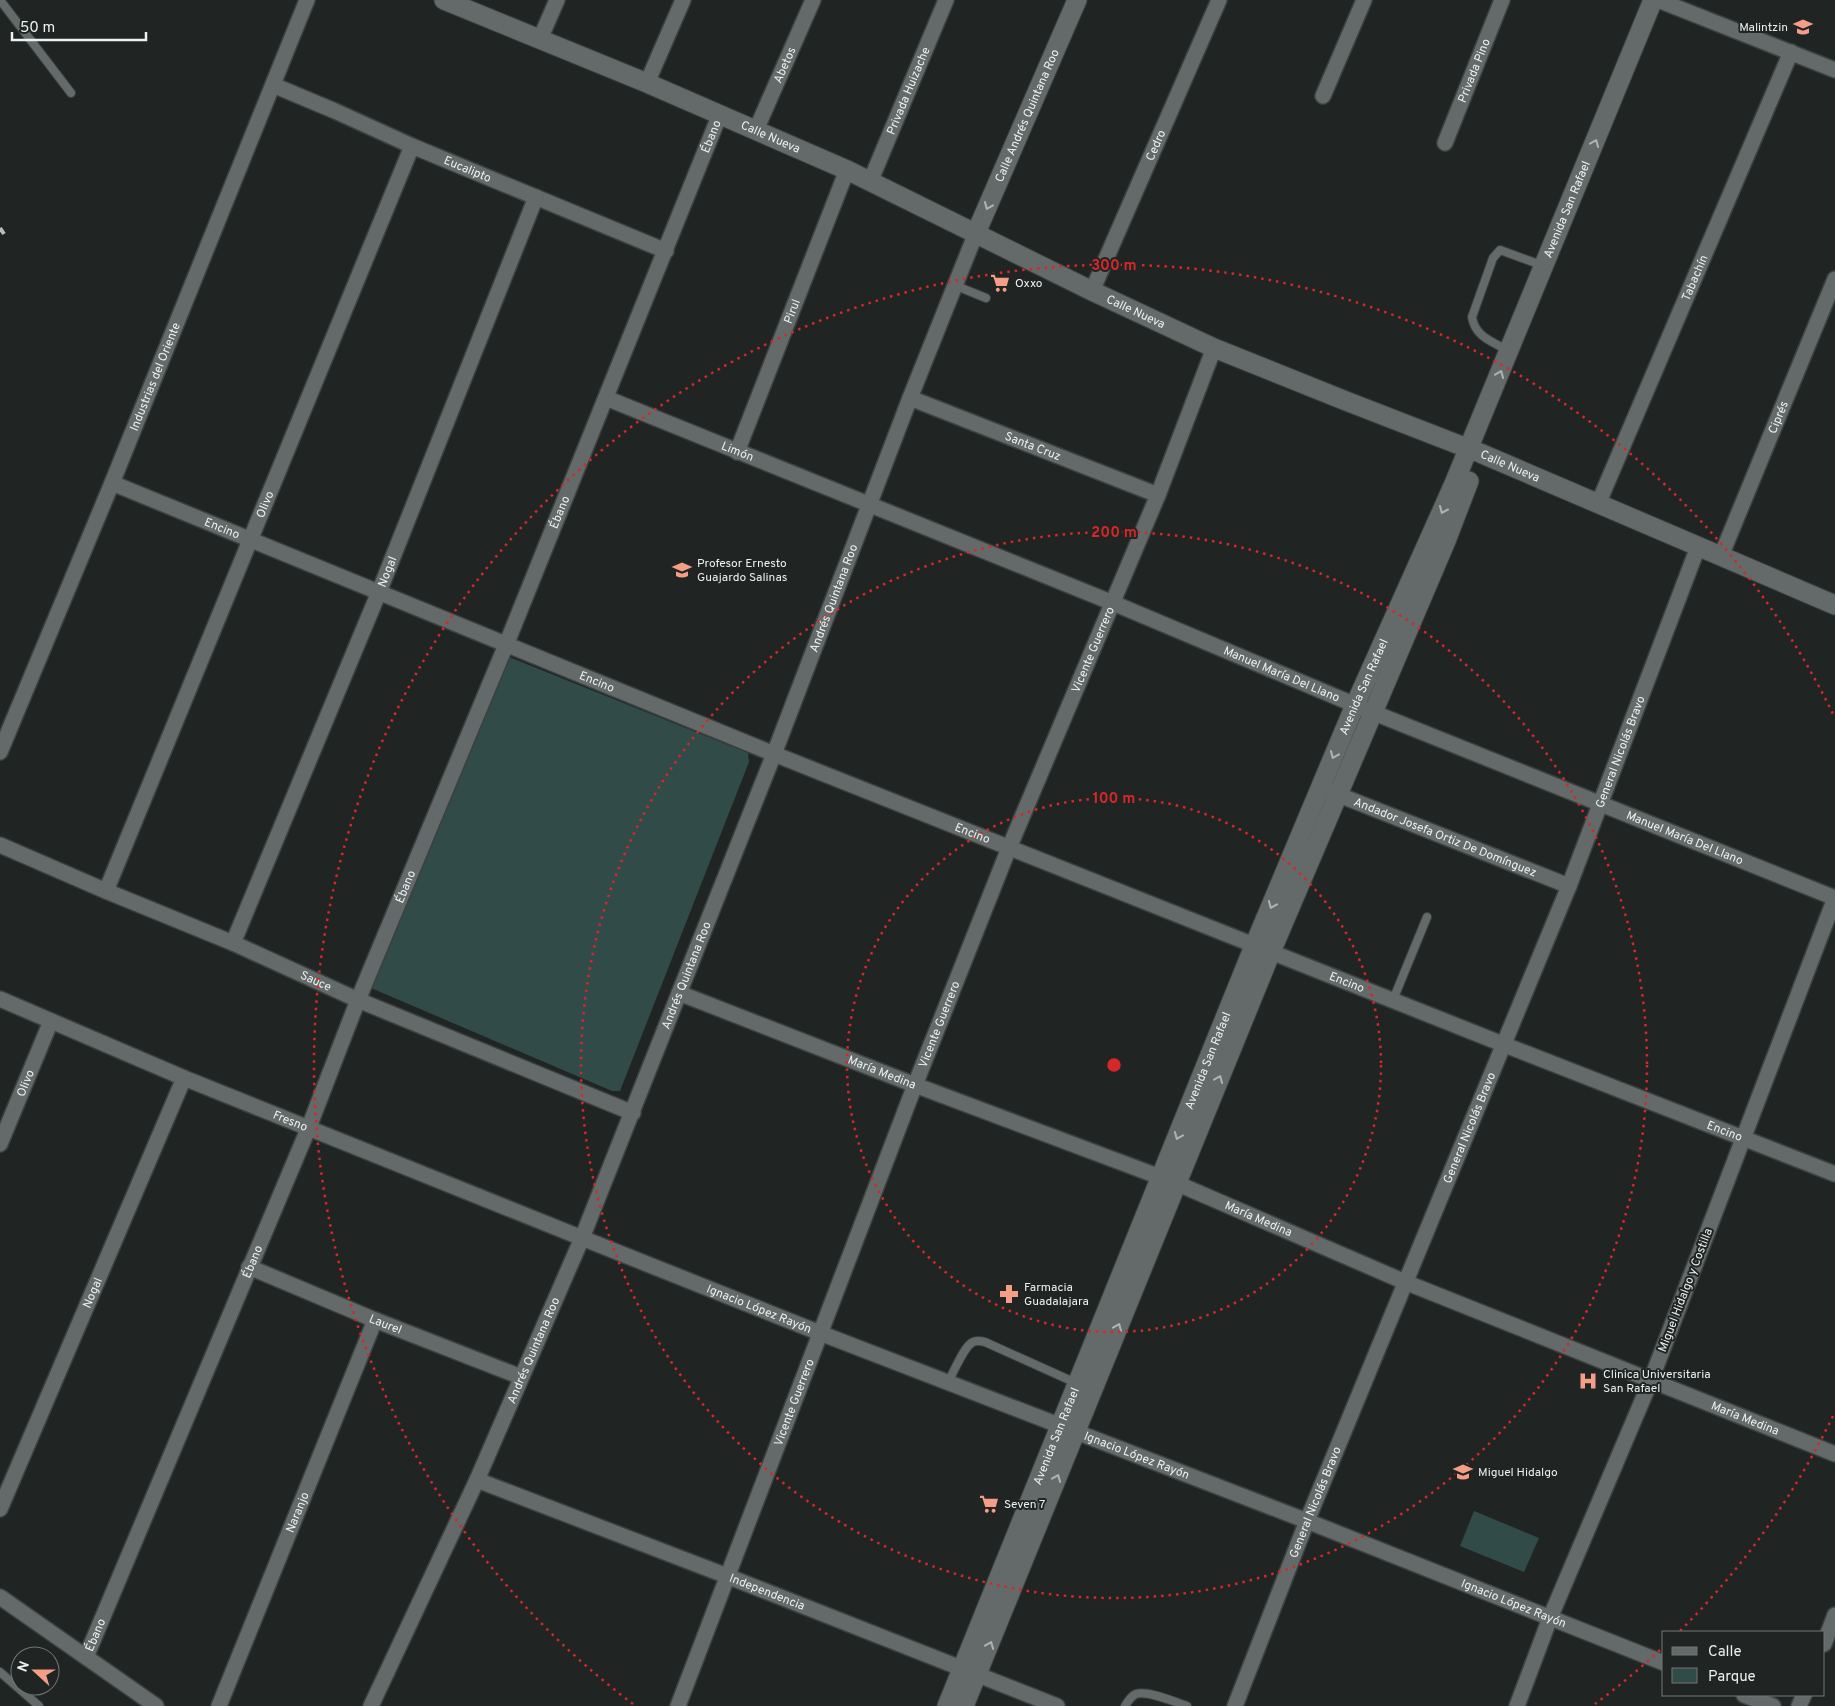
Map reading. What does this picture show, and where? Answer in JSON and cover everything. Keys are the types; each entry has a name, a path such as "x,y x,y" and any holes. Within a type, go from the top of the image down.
{"street":[{"name":"Industrias del Oriente","path":"0,752 112,483 308,0"},
{"name":"Calle Nueva","path":"444,0 647,83 847,170 1092,291 1214,348 1474,451 1835,605"},
{"path":"540,39 557,0"},
{"path":"647,83 683,0"},
{"name":"Abetos","path":"756,130 813,0"},
{"name":"Privada Huizache","path":"870,182 946,0"},
{"name":"Calle Andrés Quintana Roo","path":"976,233 1077,0"},
{"name":"Cedro","path":"1092,291 1220,0"},
{"path":"1323,96 1364,0"},
{"name":"Privada Pino","path":"1445,143 1502,0"},
{"name":"Avenida San Rafael","path":"947,1706 970,1671 1453,486 1474,451 1481,419 1653,0"},
{"path":"1658,0 1835,70"},
{"name":"Tabachín","path":"1598,504 1791,52"},
{"name":"Eucalipto","path":"273,85 412,146 666,250"},
{"name":"Ébano","path":"86,1657 309,1127 358,1000 506,645 720,114"},
{"name":"Olivo","path":"106,891 412,146"},
{"name":"Pirul","path":"736,452 847,170"},
{"name":"Nogal","path":"234,943 379,592 536,197"},
{"name":"Andrés Quintana Roo","path":"371,1706 477,1480 582,1238 774,754 910,398 976,233"},
{"name":"Ciprés","path":"1721,556 1835,279"},
{"name":"Vicente Guerrero","path":"678,1706 915,1085 1009,848 1158,495 1214,348"},
{"name":"Limón","path":"606,398 869,506"},
{"name":"Santa Cruz","path":"910,398 1158,495"},
{"name":"Encino","path":"112,483 774,754 1505,1045 1835,1174"},
{"name":"Manuel María Del Llano","path":"869,506 1835,898"},
{"name":"General Nicolás Bravo","path":"1235,1706 1307,1521 1570,886 1698,547"},
{"name":"Andador Josefa Ortiz De Domínguez","path":"1329,791 1570,886"},
{"name":"Sauce","path":"0,845 234,943 358,1000 633,1113"},
{"name":"Miguel Hidalgo y Costilla","path":"1516,1706 1550,1618 1650,1380 1835,898"},
{"name":"María Medina","path":"679,993 1169,1181 1405,1282 1835,1454"},
{"name":"Fresno","path":"0,1000 184,1078 582,1238"},
{"name":"Olivo","path":"0,1144 51,1021"},
{"name":"Nogal","path":"0,1509 184,1078"},
{"name":"Ignacio López Rayón","path":"582,1238 820,1333 1307,1521 1662,1662"},
{"name":"Laurel","path":"250,1267 375,1320 521,1377"},
{"name":"Naranjo","path":"219,1706 375,1320"},
{"name":"Independencia","path":"477,1480 1057,1706"},
{"path":"0,1597 156,1706"},
{"path":"1825,1641 1835,1615"},
{"name":"Avenida San Rafael","path":"964,1706 970,1671"},
{"path":"1747,1696 1773,1706"}],"lane":[{"path":"0,0 71,93"},
{"path":"1509,351 1478,334 1473,325 1472,317 1493,258 1500,250 1544,266"},
{"path":"954,285 986,298"},
{"path":"1393,1000 1427,917"},
{"path":"948,1382 967,1347 972,1342 978,1340 1085,1387"},
{"path":"0,1672 39,1706"},
{"path":"1125,1706 1136,1694 1146,1693 1187,1706"}],"green space":[{"path":"509,657 748,753 749,762 620,1091 612,1091 371,988 503,661"},
{"path":"1474,1511 1539,1538 1524,1572 1460,1546"}],"railway":[{"path":"0,228 4,234"}],"place":[{"name":"Malintzin","path":"1803,27"},
{"name":"Oxxo","path":"1000,283"},
{"name":"Profesor Ernesto Guajardo Salinas","path":"682,570"},
{"name":"Farmacia Guadalajara","path":"1009,1294"},
{"name":"Clinica Universitaria San Rafael","path":"1588,1381"},
{"name":"Miguel Hidalgo","path":"1463,1472"},
{"name":"Seven 7","path":"989,1504"}]}
